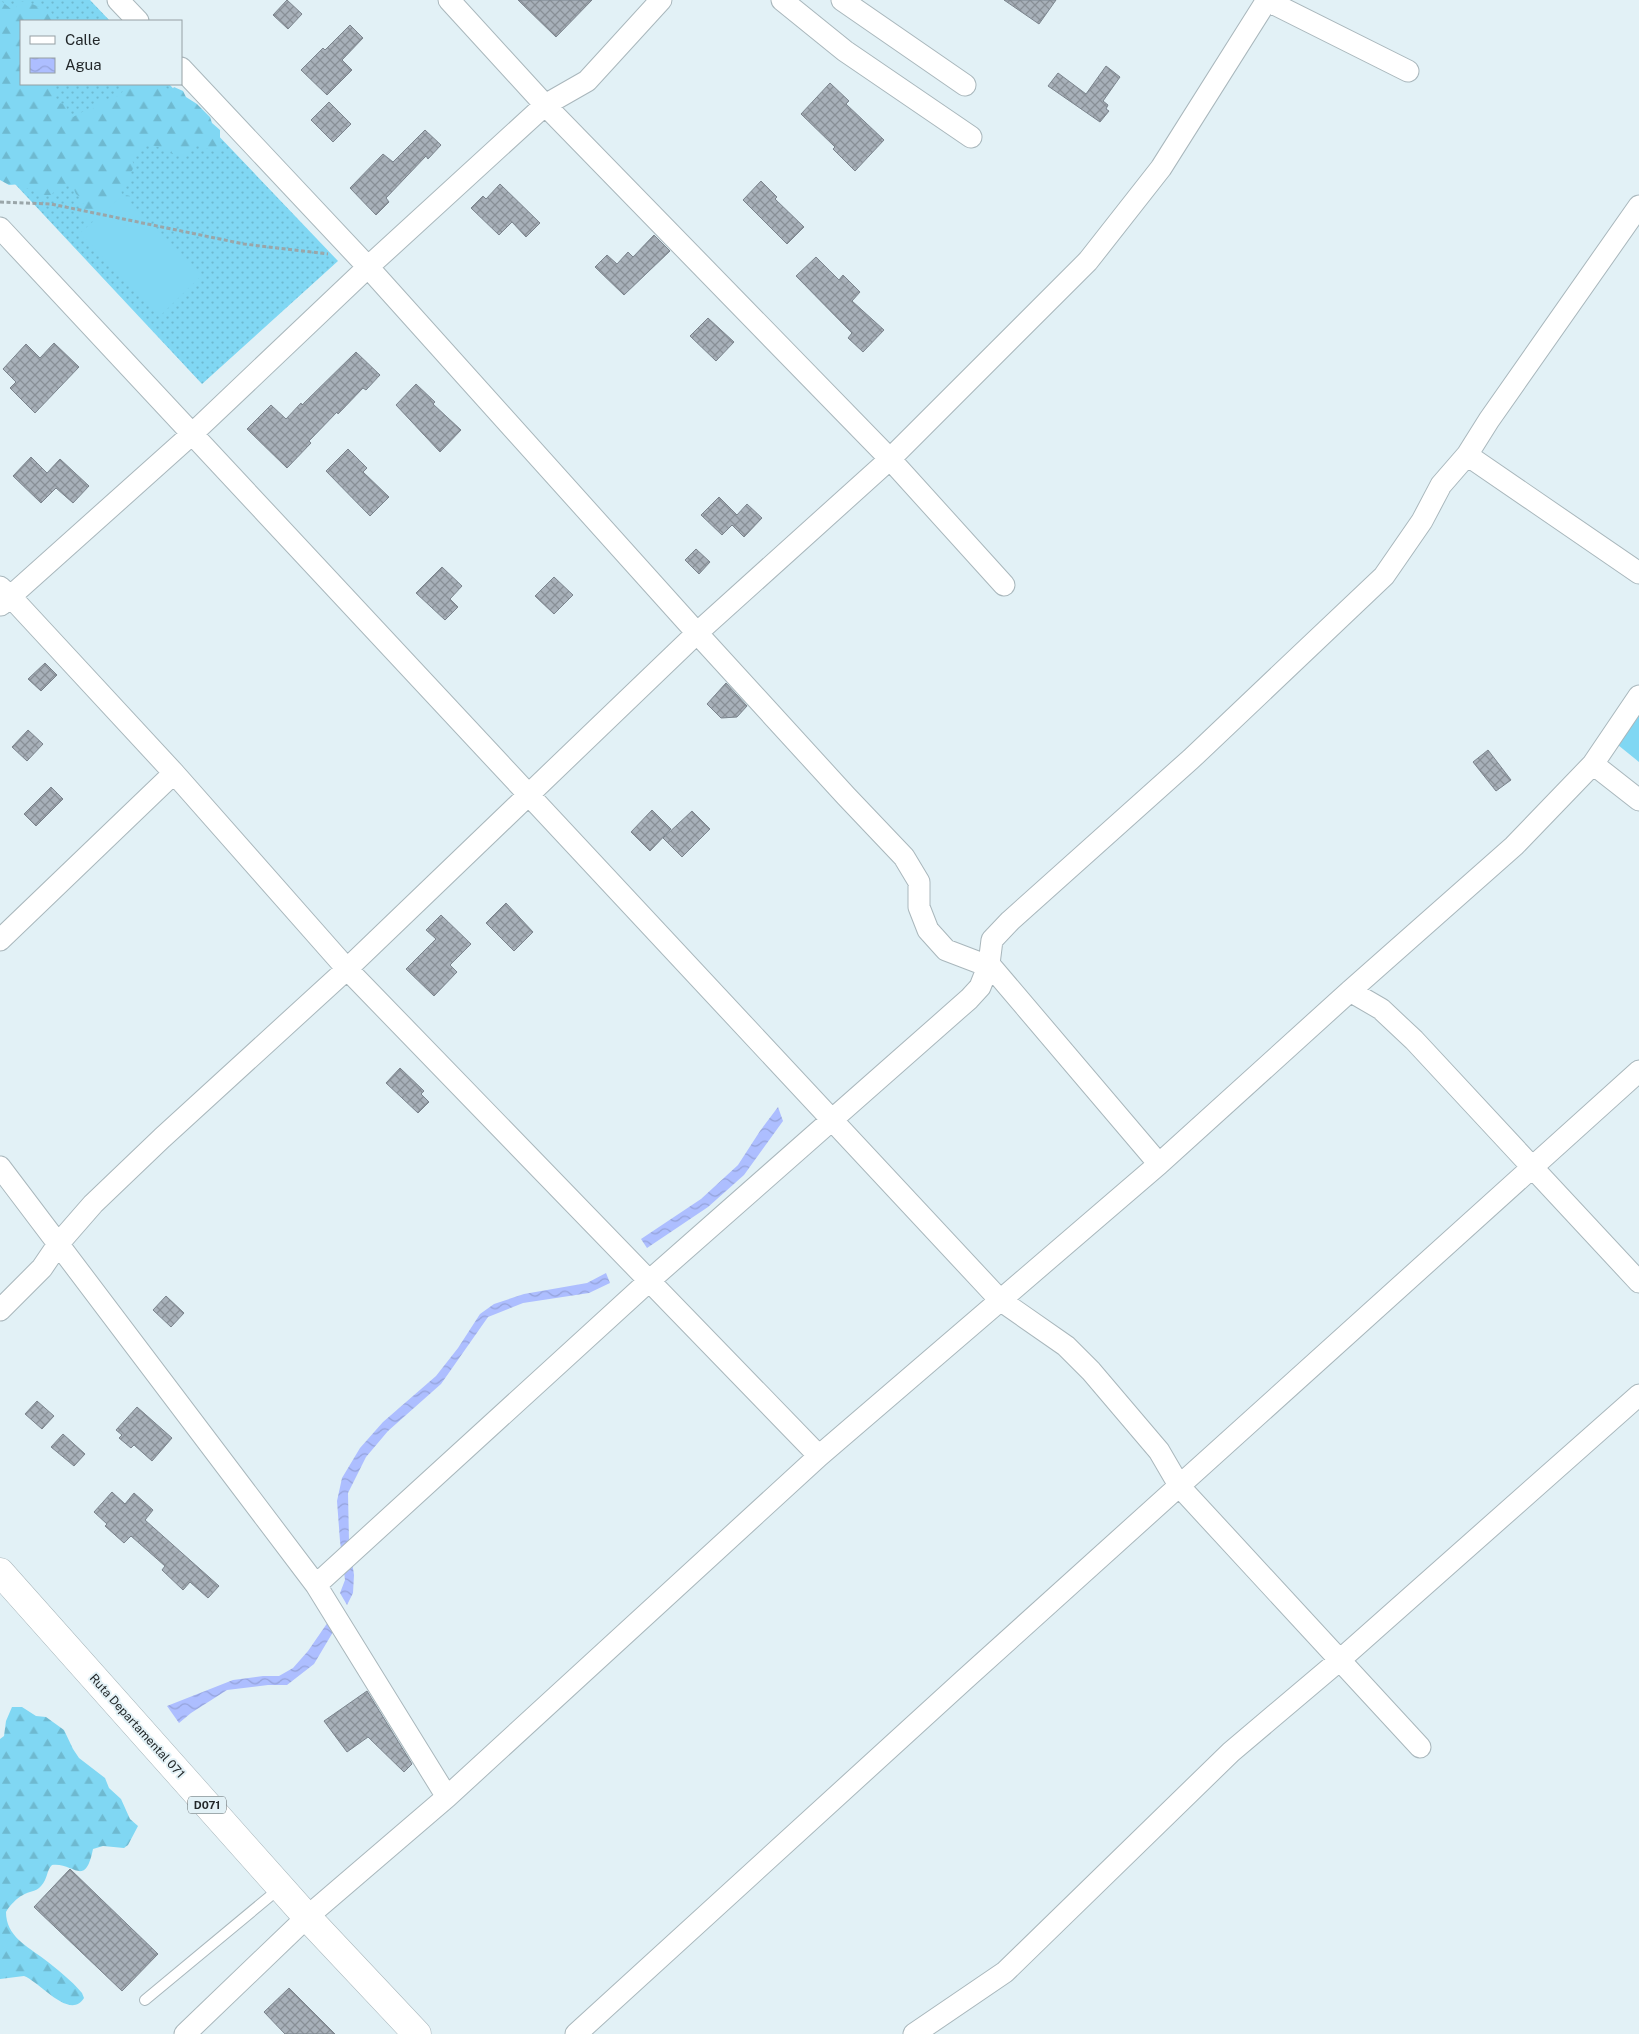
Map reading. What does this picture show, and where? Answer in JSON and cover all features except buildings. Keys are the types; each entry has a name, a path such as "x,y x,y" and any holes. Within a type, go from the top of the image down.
{"main road":[{"name":"Ruta Departamental 071","path":"0,1572 307,1917 417,2034"}],"street":[{"path":"118,0 137,20"},
{"path":"449,0 545,105 890,459 1004,585"},
{"path":"661,0 587,81 545,105 368,267 192,434 4,597 174,773 347,969 819,1456"},
{"path":"782,0 845,51 971,137"},
{"path":"842,0 965,85"},
{"path":"0,1310 42,1268 59,1243 93,1204 155,1144 347,969 697,633 890,459 1088,261 1161,168 1267,0 1408,71"},
{"path":"182,69 368,267 697,633 846,796 904,856 919,882 920,907 928,930 946,950 980,963 989,964 1159,1164"},
{"path":"316,1585 649,1281 969,1000 980,987 989,964 992,940 1010,921 1191,759 1384,576 1422,521 1441,485 1467,455 1489,420 1639,206"},
{"path":"0,228 1000,1300 1066,1346 1091,1371 1159,1451 1180,1487 1341,1659 1420,1747"},
{"path":"1467,455 1639,573"},
{"path":"185,2034 307,1917 448,1797 819,1456 1159,1164 1514,846 1593,764 1639,696"},
{"path":"1593,764 1639,800"},
{"path":"0,940 174,773"},
{"path":"1350,991 1381,1009 1394,1021 1639,1282"},
{"path":"576,2034 957,1686 1180,1487 1639,1071"},
{"path":"0,1167 316,1585 448,1797"},
{"path":"914,2034 1004,1972 1231,1752 1341,1659 1639,1395"}],"lane":[{"path":"145,2000 281,1888"}],"path":[{"path":"0,202 52,204 244,244 337,256"}],"green space":[{"path":"0,0 90,0 109,20 20,20 20,85 170,85 338,261 202,384 0,168"},
{"path":"0,0 11,9 23,2 52,13 52,20 20,20 20,85 55,85 52,99 58,103 65,104 73,117 84,111 92,111 96,101 119,95 125,88 122,85 162,85 171,91 174,87 183,91 186,97 197,104 210,117 212,123 220,130 220,140 224,149 217,153 201,146 193,146 190,149 190,154 185,157 170,153 167,149 142,145 140,152 132,158 134,167 129,176 129,184 121,191 122,194 130,196 130,203 94,222 76,213 85,202 79,207 82,199 69,184 51,195 36,195 33,190 25,188 22,184 9,185 0,180"},
{"path":"123,195 202,275 159,317 80,233"},
{"path":"1639,713 1639,762 1618,745"},
{"path":"12,1707 22,1707 36,1716 46,1717 64,1730 79,1758 105,1778 109,1788 121,1799 130,1819 138,1826 128,1845 124,1848 103,1846 93,1849 90,1861 82,1871 60,1865 52,1865 41,1886 18,1898 6,1912 10,1928 19,1940 59,1971 82,1993 84,1998 78,2004 63,2003 24,1976 0,1979 0,1739 4,1736 6,1721"}],"water":[{"path":"778,1107 783,1121 744,1175 708,1207 647,1248 641,1239 701,1199 738,1165"},
{"path":"606,1273 610,1283 589,1293 523,1303 488,1317 441,1384 388,1431 366,1457 348,1493 349,1541 354,1575 353,1593 347,1605 340,1593 345,1580 337,1501 342,1478 360,1448 383,1422 436,1376 458,1348 480,1314 494,1304 524,1294 587,1283"},
{"path":"328,1622 336,1627 314,1664 287,1685 268,1685 227,1690 179,1723 167,1706 233,1680 279,1676 293,1668 308,1651"}]}
